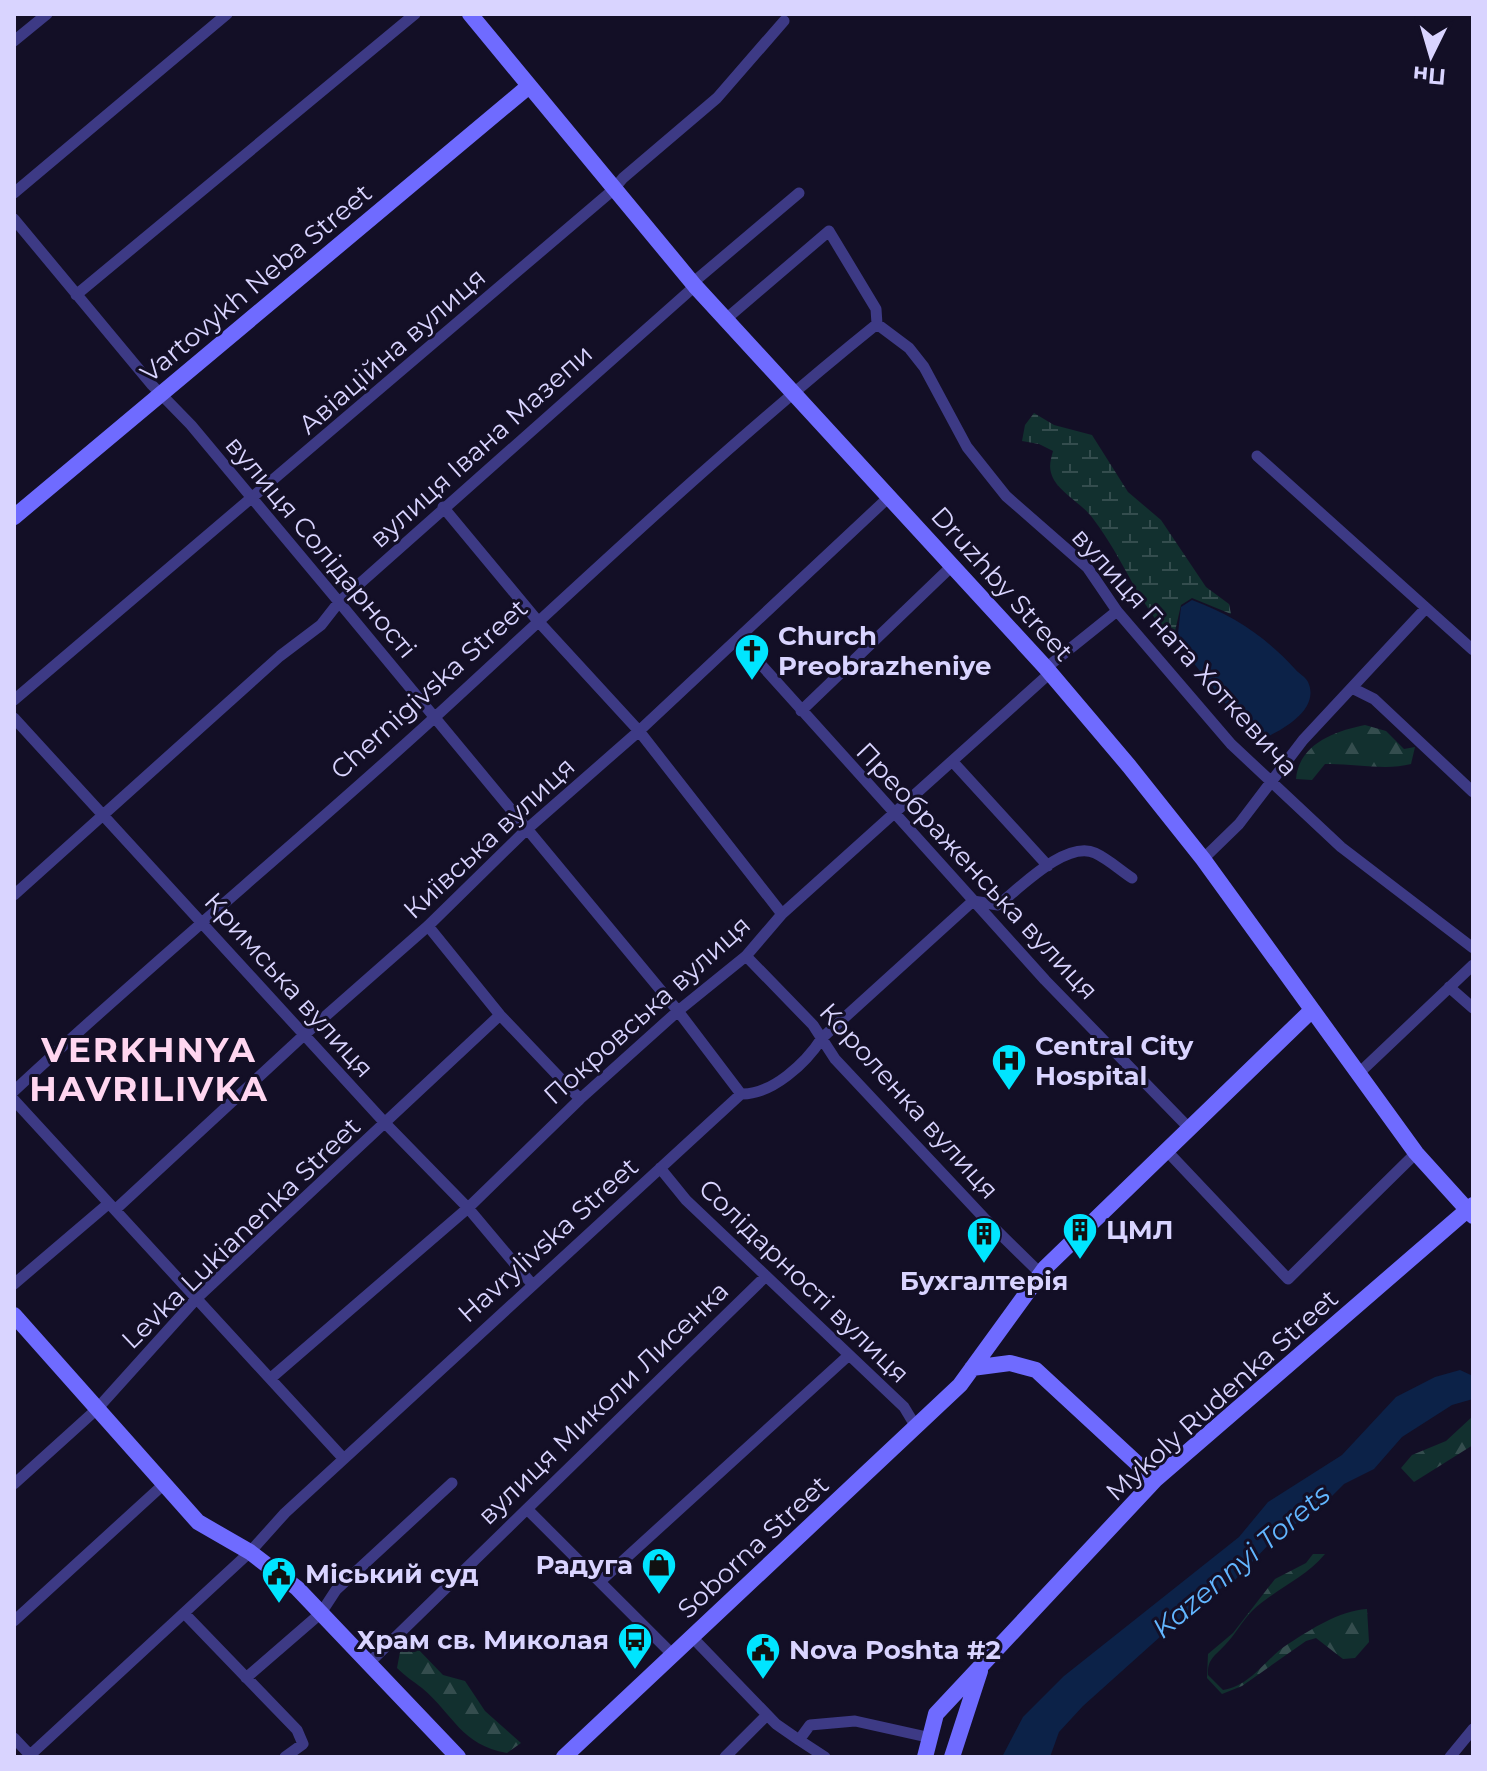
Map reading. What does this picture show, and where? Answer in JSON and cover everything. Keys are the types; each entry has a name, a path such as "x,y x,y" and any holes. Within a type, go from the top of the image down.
{"street":[{"path":"14,41 47,14"},
{"path":"14,193 227,14"},
{"path":"76,295 415,14"},
{"name":"Druzhby Street","path":"470,14 695,286 1048,670 1203,859 1416,1153 1471,1210"},
{"name":"Авіаційна вулиця","path":"14,700 253,500 613,190 717,98 784,21"},
{"name":"Vartovykh Neba Street","path":"14,517 529,86"},
{"name":"вулиця Івана Мазепи","path":"14,895 280,656 321,625 339,602 695,286 696,280 799,193"},
{"name":"вулиця Солідарності","path":"14,219 160,395 191,425 339,602 678,1011 741,1094"},
{"path":"726,319 829,231 876,309 877,324"},
{"name":"Chernigivska Street","path":"14,1091 434,718 537,620 793,391 877,324"},
{"name":"вулиця Гната Хоткевича","path":"877,324 909,348 924,367 967,447 1006,496 1087,567 1117,611 1269,784 1341,847 1473,948"},
{"path":"1257,456 1473,650"},
{"name":"Київська вулиця","path":"14,1284 112,1206 428,926 526,830 639,731 890,496"},
{"path":"443,507 537,620 639,731 782,914"},
{"path":"801,711 953,565"},
{"path":"1203,859 1239,824 1303,740 1354,689 1426,608"},
{"name":"Покровська вулиця","path":"271,1378 468,1208 580,1099 678,1011 746,956 782,914 953,762 1048,670 1117,611"},
{"name":"Преображенська вулиця","path":"738,639 893,816 1189,1128"},
{"path":"1354,689 1374,699 1473,792"},
{"name":"Кримська вулиця","path":"14,718 385,1123 468,1208 531,1283"},
{"path":"953,762 1048,866"},
{"path":"973,901 998,905 1048,866 1078,851 1093,852 1132,878"},
{"name":"Havrylivska Street","path":"29,1756 250,1552 285,1513 531,1283 741,1094 765,1092 813,1052 822,1038 973,901"},
{"path":"428,926 500,1015 580,1099"},
{"name":"Короленка вулиця","path":"746,956 822,1038 835,1059 1041,1274"},
{"path":"1357,1075 1473,965"},
{"path":"1449,987 1473,1008"},
{"name":"Soborna Street","path":"564,1757 960,1385 1041,1274 1311,1011"},
{"name":"Levka Lukianenka Street","path":"14,1484 97,1409 197,1298 500,1015"},
{"path":"14,1100 343,1458"},
{"path":"1166,1150 1288,1279 1416,1153"},
{"name":"Солідарності вулиця","path":"660,1168 686,1200 904,1407 916,1427"},
{"name":"Mykoly Rudenka Street","path":"927,1737 936,1714 1155,1480 1471,1210"},
{"name":"вулиця Миколи Лисенка","path":"369,1663 766,1276"},
{"path":"14,1315 198,1522 250,1552 297,1588 458,1757"},
{"path":"604,1578 849,1355"},
{"path":"972,1368 1010,1363 1036,1370 1155,1480"},
{"path":"246,1678 321,1613 336,1590 452,1483"},
{"path":"14,1621 164,1484"},
{"path":"528,1507 631,1605 633,1616"},
{"path":"528,1507 673,1655"},
{"path":"184,1613 297,1730 303,1744 285,1757"},
{"path":"692,1637 771,1719 825,1757"},
{"name":"Mykoly Rudenka Street","path":"954,1752 981,1666"},
{"path":"725,1757 771,1719"},
{"path":"799,1740 810,1725 831,1722 886,1726 927,1737 925,1757"},
{"path":"1450,1757 1473,1729"},
{"path":"14,1738 29,1756"}],"green space":[{"path":"1034,413 1054,425 1092,435 1128,492 1161,520 1206,587 1229,604 1231,614 1192,598 1181,605 1173,640 1150,612 1094,520 1054,480 1050,466 1053,451 1022,441 1025,425"},
{"path":"1365,725 1386,731 1404,749 1415,747 1411,764 1380,767 1325,764 1312,780 1296,779 1299,767 1311,748 1331,735"},
{"path":"1473,1416 1473,1445 1414,1482 1401,1468 1412,1455 1446,1441"},
{"path":"1313,1554 1325,1554 1252,1611 1212,1658 1208,1675 1223,1690 1233,1687 1297,1638 1356,1610 1367,1609 1369,1642 1355,1658 1343,1659 1316,1638 1306,1641 1242,1686 1222,1694 1207,1678 1208,1654 1233,1633 1275,1579 1306,1563"},
{"path":"416,1647 443,1675 465,1681 485,1711 521,1743 507,1753 479,1743 459,1728 433,1698 397,1668 400,1652"}],"water":[{"path":"1192,600 1248,628 1307,680 1309,700 1299,716 1267,737 1241,723 1177,642 1181,607"},
{"name":"Kazennyi Torets","path":"1460,1370 1473,1376 1473,1399 1452,1405 1402,1437 1374,1469 1344,1484 1324,1504 1274,1539 1235,1580 1200,1601 1083,1706 1059,1732 1050,1757 1002,1757 1023,1717 1064,1676 1239,1537 1268,1502 1342,1455 1396,1397 1435,1377"}],"place":[{"name":"Church Preobrazheniye","path":"752,682"},
{"name":"Central City Hospital","path":"1009,1092"},
{"name":"ЦМЛ","path":"1080,1261"},
{"name":"Бухгалтерія","path":"984,1265"},
{"name":"Радуга","path":"659,1596"},
{"name":"Міський суд","path":"279,1605"},
{"name":"Храм св. Миколая","path":"635,1671"},
{"name":"Nova Poshta #2","path":"763,1681"}],"district":[{"name":"VERKHNYA HAVRILIVKA","path":"149,1070"}]}
